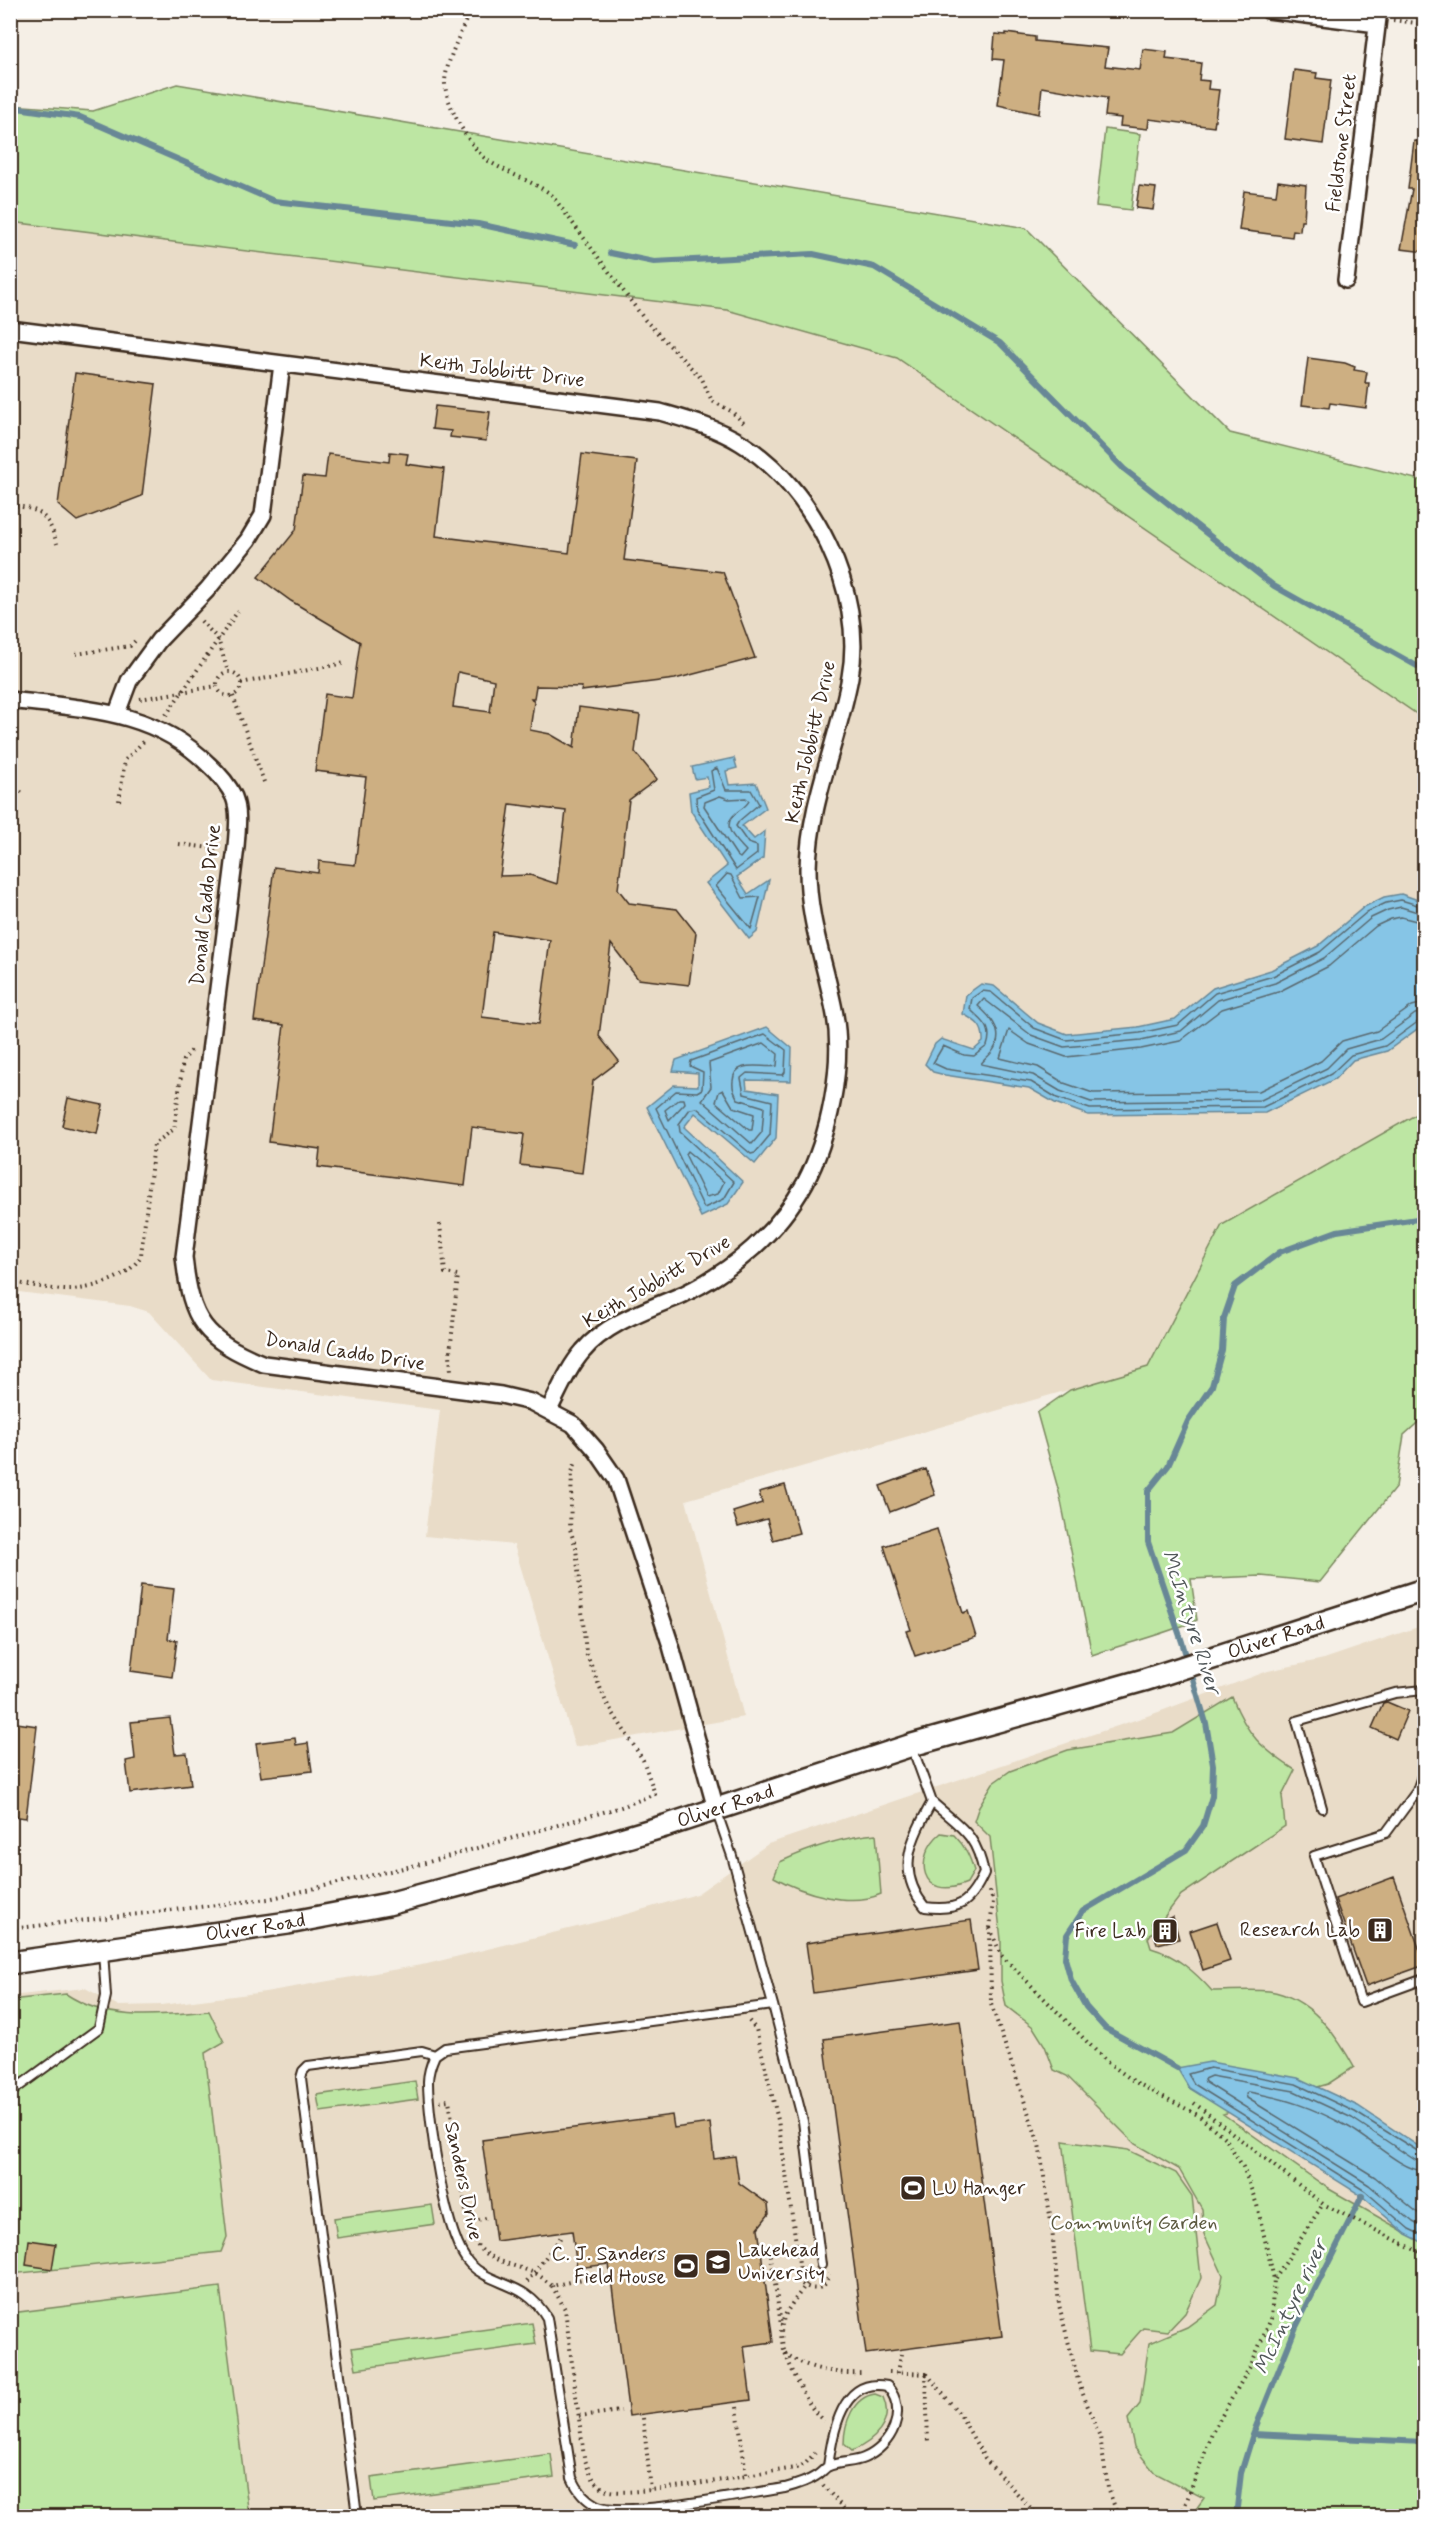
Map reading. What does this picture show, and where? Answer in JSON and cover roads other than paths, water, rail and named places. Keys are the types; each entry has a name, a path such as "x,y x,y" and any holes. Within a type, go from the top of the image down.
{"main road":[{"name":"Oliver Road","path":"10,1963 103,1952 288,1923 387,1904 516,1870 716,1809 912,1745 1144,1680 1425,1590"}],"street":[{"path":"1268,10 1378,17"},
{"name":"Fieldstone Street","path":"1346,280 1378,17"},
{"name":"Keith Jobbitt Drive","path":"10,329 660,412 705,425 742,444 788,485 819,526 834,552 853,636 852,665 838,730 811,825 808,869 811,914 835,1016 837,1054 823,1142 804,1184 773,1228 751,1251 706,1283 619,1323 584,1350 549,1410"},
{"path":"119,708 129,681 159,640 248,540 262,515 282,364"},
{"name":"Donald Caddo Drive","path":"10,700 119,708 158,727 196,752 222,777 234,797 237,814 236,852 184,1257 188,1295 198,1318 216,1340 234,1352 264,1364 501,1395 531,1402 573,1425 596,1450 616,1479 671,1646 716,1809"}],"lane":[{"path":"1322,1808 1297,1721 1395,1693 1425,1690"},
{"path":"912,1745 932,1802 964,1830 979,1848 984,1873 964,1904 946,1910 925,1907 914,1894 908,1873 909,1853 917,1829 932,1802"},
{"path":"1425,1770 1417,1791 1386,1833 1314,1856 1361,2002 1425,1979"},
{"path":"716,1809 732,1856 803,2121 821,2265"},
{"path":"10,2093 99,2028 106,1996 103,1952"},
{"path":"357,2517 301,2078 303,2071 308,2066 422,2051 435,2055 445,2048 458,2044 773,2006"},
{"name":"Sanders Drive","path":"435,2055 428,2081 430,2103 440,2171 458,2245 465,2258 477,2269 520,2291 541,2308 547,2318 572,2478 578,2489 597,2506"},
{"path":"592,2517 597,2506 629,2510 785,2488 816,2477 828,2466 862,2459 878,2451 897,2422 893,2393 886,2386 874,2383 859,2388 847,2403 835,2427 828,2466"}],"water":[{"path":"734,758 737,768 726,771 729,785 756,783 766,808 742,826 754,839 765,831 763,858 737,877 748,894 769,880 757,932 749,939 706,883 727,866 691,811 689,792 709,787 707,777 695,779 692,767"},
{"path":"1401,894 1424,902 1424,1024 1387,1051 1353,1060 1335,1079 1265,1113 1088,1115 1055,1103 1029,1088 945,1075 933,1072 925,1064 935,1044 941,1039 974,1050 983,1042 982,1032 978,1025 963,1014 966,995 981,984 994,986 1038,1023 1067,1034 1138,1027 1175,1019 1213,988 1271,970 1318,946 1364,907 1384,897"},
{"path":"767,1027 792,1048 791,1081 746,1080 747,1089 778,1094 776,1138 755,1164 695,1113 684,1127 743,1182 728,1204 701,1217 647,1107 674,1085 698,1086 698,1073 673,1071 676,1060"},
{"path":"1210,2062 1298,2078 1358,2106 1424,2150 1424,2243 1406,2234 1362,2196 1189,2088 1177,2068"}],"waterway":[{"path":"10,107 80,117 274,201 478,224 575,245"},
{"path":"610,253 654,262 813,254 874,267 1000,343 1124,469 1274,586 1424,670"},
{"name":"McIntyre River","path":"1177,2068 1105,2028 1086,2007 1071,1980 1065,1958 1067,1935 1083,1911 1186,1850 1203,1826 1212,1796 1213,1765 1206,1723 1182,1642 1148,1542 1148,1491 1168,1466 1188,1421 1212,1386 1222,1350 1224,1318 1235,1286 1280,1252 1337,1231 1424,1218"},
{"name":"McIntyre river","path":"1253,2434 1296,2327 1362,2196"},
{"name":"McIntyre River","path":"1236,2516 1241,2473 1253,2434 1424,2442"}],"place":[{"name":"Research Lab","path":"1380,1930"},
{"name":"Fire Lab","path":"1165,1931"},
{"name":"LU Hanger","path":"913,2188"},
{"name":"Lakehead University","path":"718,2262"},
{"name":"C. J. Sanders Field House","path":"686,2266"}],"park label":[{"name":"Community Garden","path":"1134,2223"}]}
